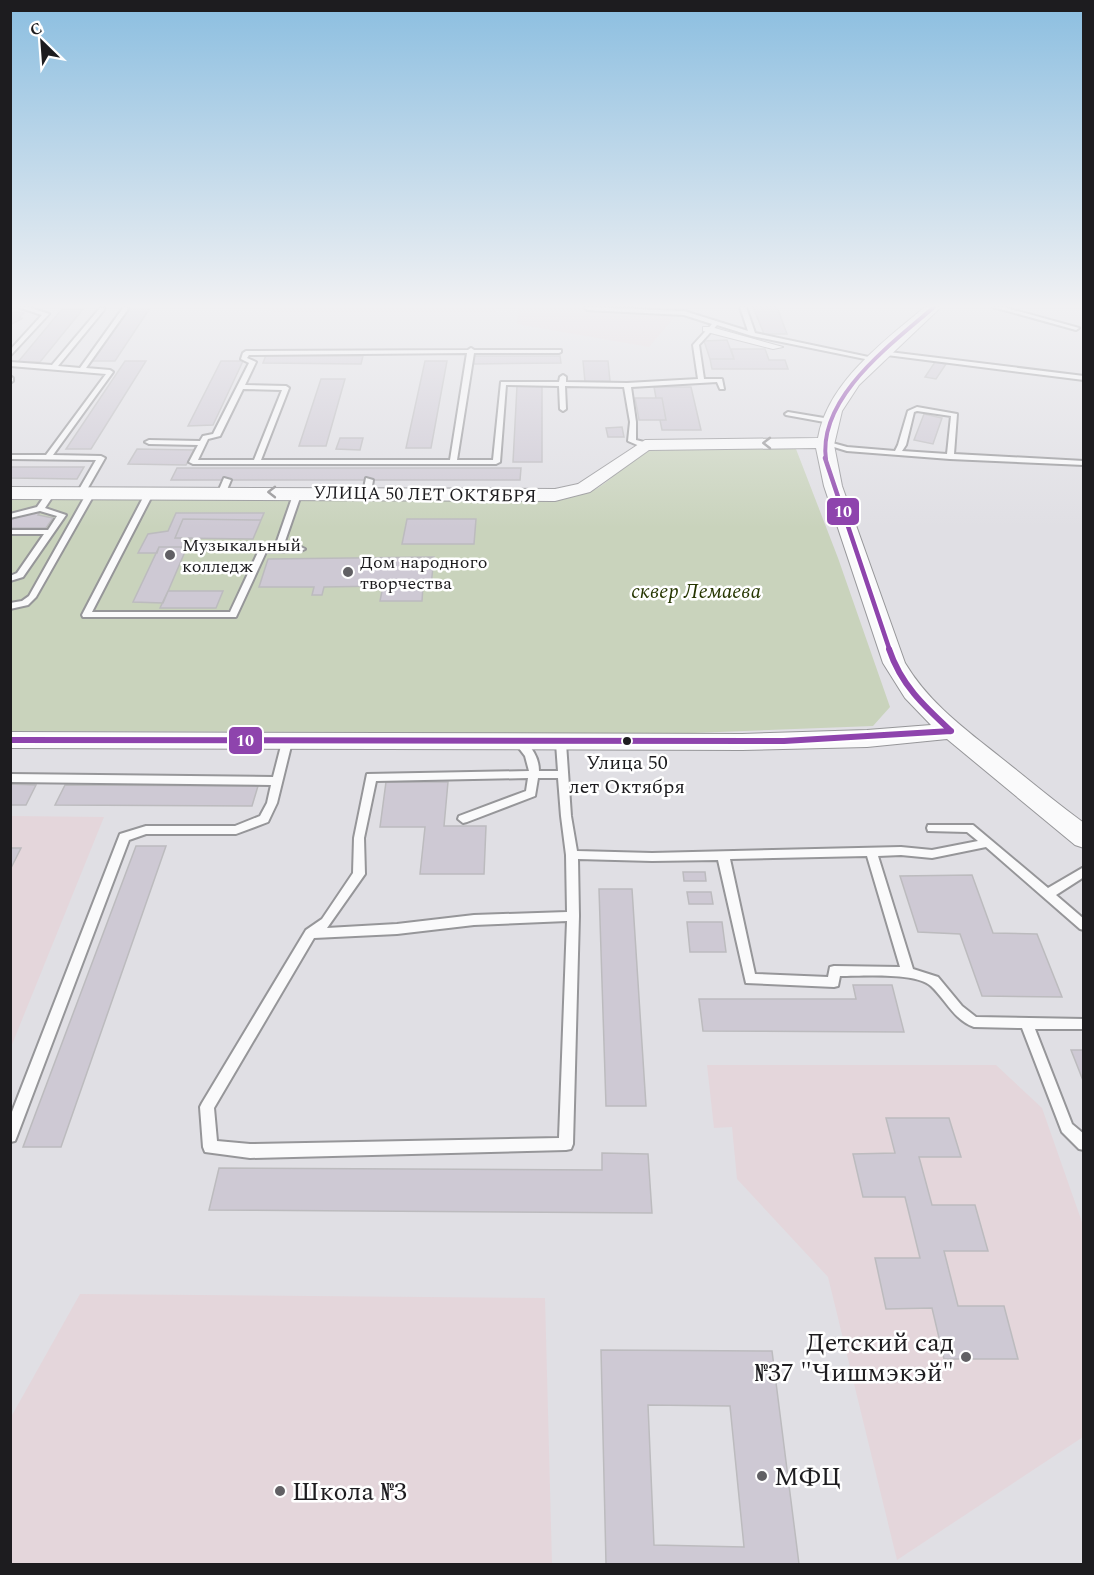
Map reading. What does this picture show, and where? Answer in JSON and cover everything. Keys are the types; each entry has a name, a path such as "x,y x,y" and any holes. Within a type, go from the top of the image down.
{"street":[{"path":"856,380 847,390 830,421 825,443 825,457 894,663 915,697 951,731 1083,838"},
{"path":"645,445 825,443"},
{"name":"УЛИЦА 50 ЛЕТ ОКТЯБРЯ","path":"10,493 150,492 225,486 298,492 368,486 543,495 567,493 584,488 645,445"},
{"path":"10,740 561,743 890,738 951,731"}],"lane":[{"path":"48,457 104,380"},
{"path":"244,380 216,436 205,436 193,462 234,465 257,462 373,465 496,462 503,383 553,380"},
{"path":"453,462 466,380"},
{"path":"563,380 563,410"},
{"path":"569,380 627,385 694,380"},
{"path":"720,380 722,388"},
{"path":"627,385 633,422 632,441 645,445"},
{"path":"241,387 286,388 257,462"},
{"path":"897,453 902,445 911,411 917,409 954,415 950,457"},
{"path":"788,414 830,421"},
{"path":"149,442 202,443"},
{"path":"825,443 847,449 1083,464"},
{"path":"10,457 101,458 86,493 33,597 26,603 10,606"},
{"path":"150,492 86,615 233,615 263,550 301,549"},
{"path":"278,549 298,492"},
{"path":"40,509 51,493"},
{"path":"10,516 40,509 62,515 20,575 10,579"},
{"path":"10,532 50,532"},
{"path":"43,544 61,544"},
{"path":"10,1136 124,837 146,830 236,830 264,819 272,803 287,742"},
{"path":"463,819 531,793 535,765 531,754 520,743"},
{"path":"561,743 572,855 573,916 566,1144 250,1151 210,1147 207,1107 310,933 326,922 359,874 360,838 371,777 563,774"},
{"path":"10,778 277,781"},
{"path":"932,828 969,828 1083,926"},
{"path":"572,855 872,852 932,854 988,843"},
{"path":"872,852 908,972"},
{"path":"723,855 750,979 834,982 834,971 908,972 934,981 958,1010 974,1022 1083,1024"},
{"path":"1048,894 1083,871"},
{"path":"310,933 397,929 474,920 573,916"},
{"path":"1026,1023 1067,1128 1083,1144"}],"shaded area":[{"path":"11,816 104,817 11,1047"},
{"name":"Детский сад №37 \"Чишмэкэй\"","path":"707,1065 996,1065 1042,1108 1083,1225 1083,1437 897,1560 828,1277 737,1179 732,1127 714,1128"},
{"name":"Школа №3","path":"80,1294 545,1298 552,1564 11,1564 11,1417"}],"green space":[{"name":"сквер Лемаева","path":"661,448 796,449 838,558 890,707 873,726 589,737 384,732 11,731 11,498 562,500 594,490 633,459"}],"building":[{"path":"112,380 134,380 91,449 66,449"},
{"path":"211,380 234,380 213,425 188,426"},
{"path":"321,380 345,380 326,446 299,446"},
{"path":"421,380 443,380 431,448 406,448"},
{"path":"585,380 610,381 585,382"},
{"path":"517,386 542,386 542,462 513,462"},
{"path":"654,387 691,387 701,430 662,430 660,420 666,420 662,398 656,398"},
{"path":"635,398 662,398 666,420 639,420"},
{"path":"924,414 942,418 933,444 914,440"},
{"path":"622,427 624,437 608,437 606,428"},
{"path":"340,438 363,438 360,450 336,449"},
{"path":"137,449 195,450 186,465 128,464"},
{"path":"10,467 84,467 77,479 10,478"},
{"path":"177,468 521,468 520,480 171,480"},
{"path":"28,512 40,512 38,515 53,518 46,528 10,528 10,518 27,515"},
{"path":"176,513 264,513 261,520 183,519 175,538 191,538 187,547 159,547 157,553 138,553 148,534 168,531"},
{"path":"183,519 261,520 253,539 175,538"},
{"path":"407,519 476,519 474,544 402,544"},
{"path":"159,547 187,547 163,603 133,602"},
{"name":"Дом народного творчества","path":"434,557 431,586 423,586 422,601 380,601 383,586 324,587 322,595 312,595 314,587 259,587 268,559"},
{"path":"168,591 223,591 216,608 160,608"},
{"path":"386,782 448,782 444,826 486,826 484,874 420,874 425,827 380,827"},
{"path":"10,784 36,785 26,805 10,805"},
{"path":"65,785 258,786 252,806 55,805"},
{"path":"136,846 166,846 61,1147 23,1147"},
{"path":"10,848 21,848 10,870"},
{"path":"683,872 705,872 706,881 684,881"},
{"path":"972,875 993,933 1037,934 1062,997 982,996 960,934 918,932 900,876"},
{"path":"599,889 632,889 646,1106 606,1106"},
{"path":"687,892 711,892 713,904 689,904"},
{"path":"687,922 722,922 726,952 690,952"},
{"path":"853,985 892,985 904,1032 703,1031 699,999 856,999"},
{"path":"1071,1050 1084,1050 1084,1083"},
{"path":"886,1118 949,1118 961,1157 919,1157 932,1205 975,1205 988,1251 944,1251 958,1306 1004,1306 1018,1359 944,1359 932,1308 886,1309 875,1258 920,1258 905,1197 863,1197 853,1154 895,1153"},
{"path":"602,1153 648,1154 652,1213 209,1210 219,1168 602,1170"},
{"name":"МФЦ","path":"601,1350 772,1351 799,1564 606,1564","holes":["648,1405 730,1406 744,1547 654,1545"]}],"transit line":[{"name":"10","path":"856,380 847,390 830,421 825,457 894,663 914,697 951,731"},
{"name":"10","path":"10,740 784,741 867,738 951,731"}],"place":[{"name":"Музыкальный колледж","path":"170,555"},
{"name":"Дом народного творчества","path":"348,572"},
{"name":"Улица 50 лет Октября","path":"627,741"},
{"name":"Детский сад №37 \"Чишмэкэй\"","path":"966,1357"},
{"name":"МФЦ","path":"762,1476"},
{"name":"Школа №3","path":"280,1491"}]}
